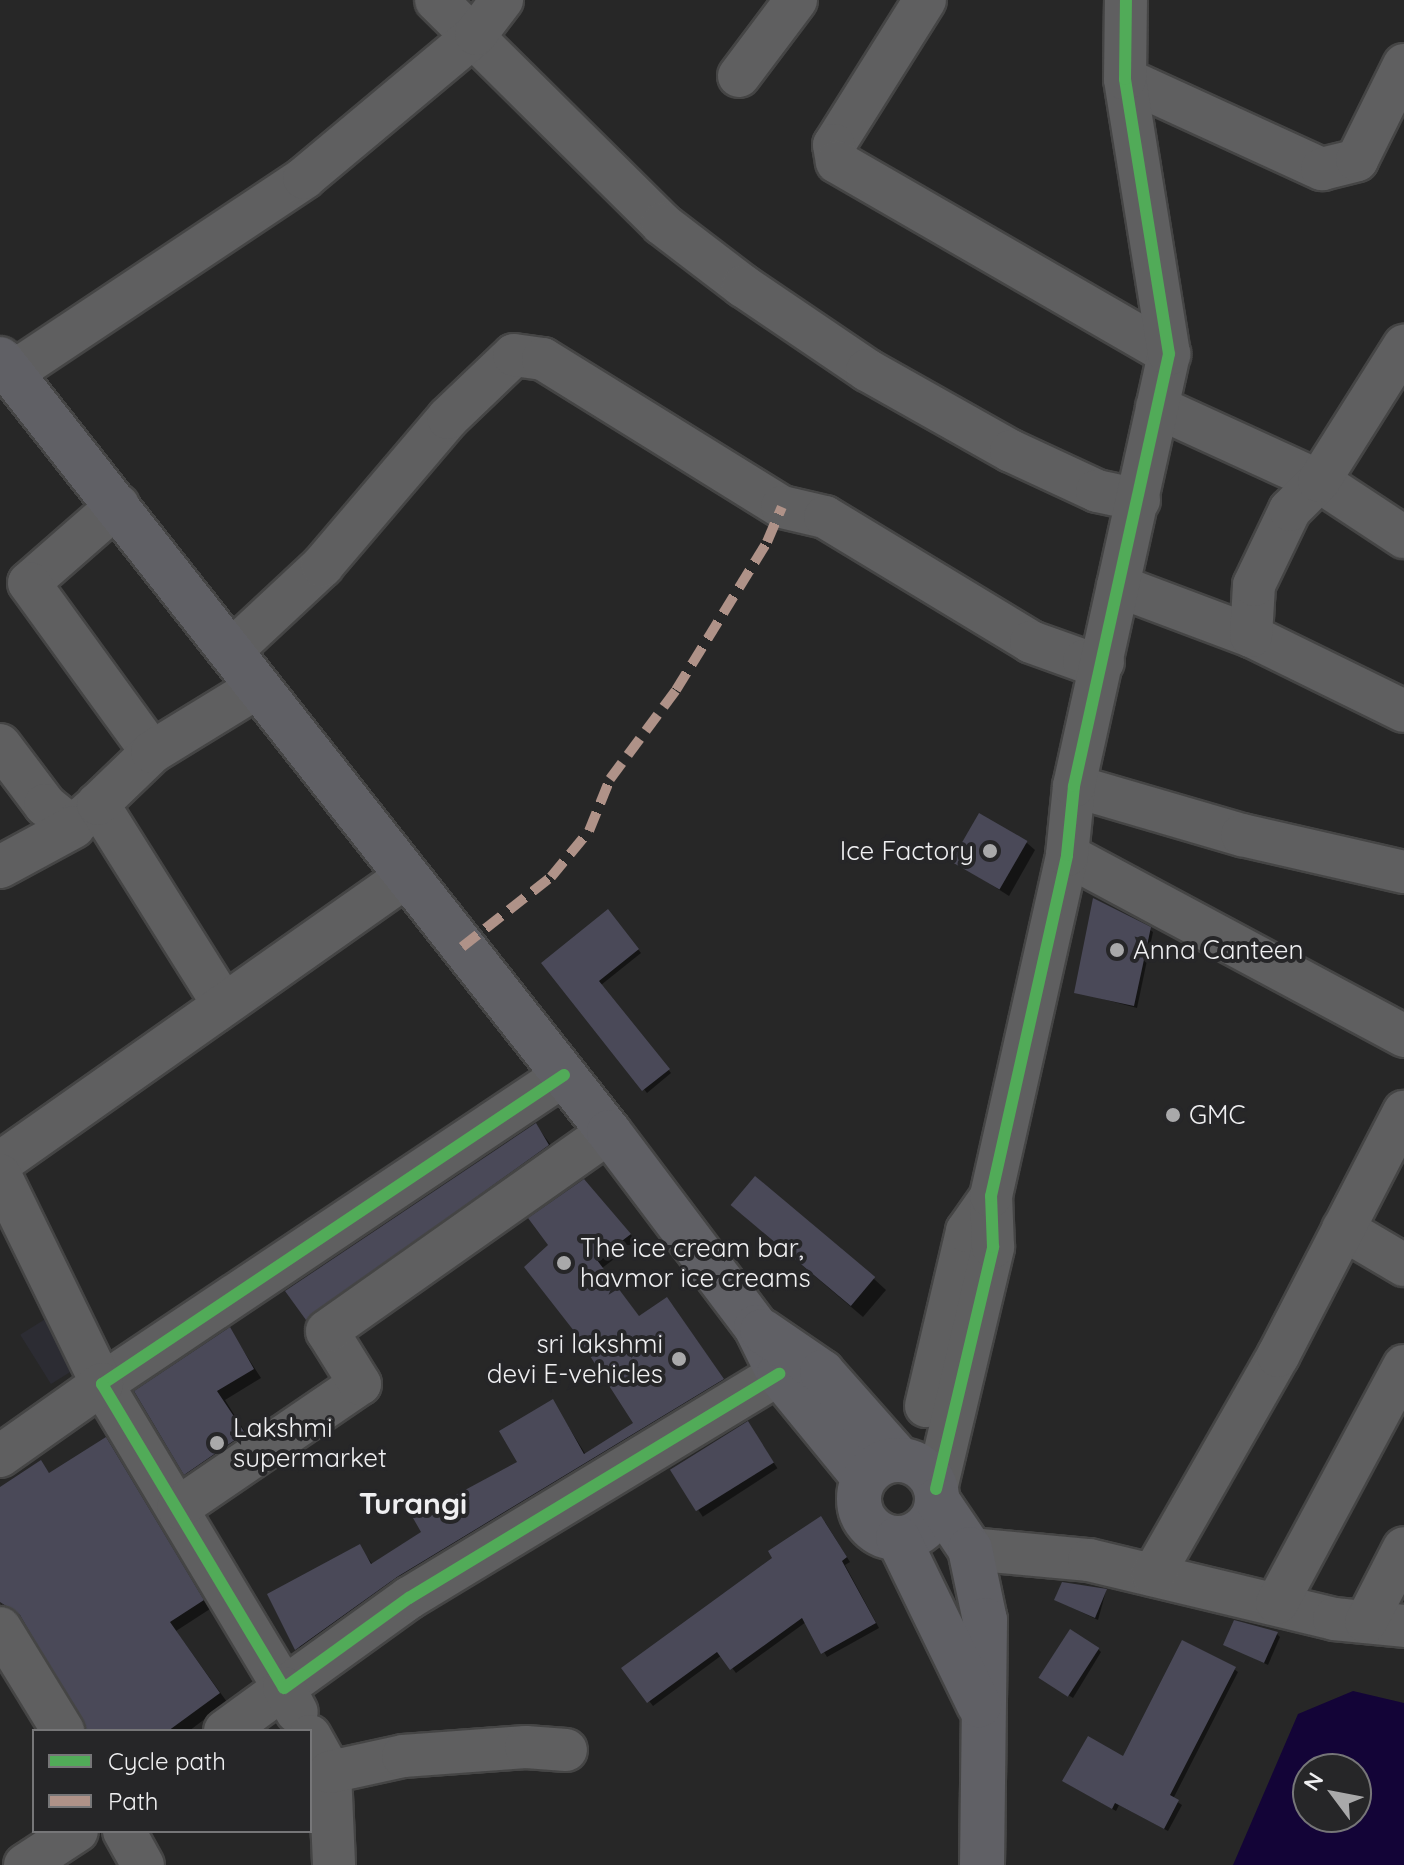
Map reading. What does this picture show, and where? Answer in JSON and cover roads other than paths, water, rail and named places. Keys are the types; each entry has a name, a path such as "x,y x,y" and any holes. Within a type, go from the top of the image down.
{"main road":[{"path":"6,366 609,1132 756,1327 779,1374 910,1478 924,1526 898,1538 877,1534 863,1519 858,1499 910,1478"},
{"path":"756,1327 822,1372 970,1549 985,1620 982,1865"},
{"path":"898,1538 985,1718"}],"street":[{"path":"436,0 476,34 662,224 743,286 867,370 1011,451 1097,491 1139,500"},
{"path":"6,366 261,210 476,34 502,0"},
{"path":"739,76 796,0"},
{"path":"925,0 834,145 837,162 1169,354"},
{"path":"910,1478 967,1231 991,1196 1067,855 1074,786 1169,354 1125,79 1126,0"},
{"path":"1125,79 1330,169 1357,160 1404,65"},
{"path":"1251,636 1254,585 1290,510 1319,481 1404,346"},
{"path":"231,651 322,566 448,418 514,355 543,359 782,507 825,517 1031,642 1084,661 1103,662"},
{"path":"1157,407 1319,481 1404,537"},
{"path":"118,505 14,593 152,752"},
{"path":"1118,586 1251,636 1404,711"},
{"path":"0,867 86,815 152,752 258,687"},
{"path":"0,745 45,805 86,815 222,1002"},
{"path":"1074,786 1242,835 1404,872"},
{"path":"1067,855 1404,1036"},
{"path":"0,1163 222,1002 408,875"},
{"path":"0,1456 102,1384 564,1075"},
{"path":"1153,1575 1404,1112"},
{"path":"178,1508 360,1384 327,1331 609,1132"},
{"path":"0,1175 102,1384 306,1729"},
{"path":"1343,1229 1404,1265"},
{"path":"1277,1603 1404,1366"},
{"path":"228,1729 409,1598 779,1374"},
{"path":"970,1549 1089,1560 1385,1624 1404,1548"},
{"path":"0,1628 62,1729"},
{"path":"334,1865 320,1754 403,1756 526,1747 566,1750"},
{"path":"25,1865 74,1833"},
{"path":"125,1833 143,1865"}],"place":[{"name":"Ice Factory","path":"990,851"},
{"name":"Anna Canteen","path":"1117,950"},
{"name":"GMC","path":"1173,1115"},
{"name":"The ice cream bar, havmor ice creams","path":"564,1263"},
{"name":"sri lakshmi devi E-vehicles","path":"679,1359"},
{"name":"Lakshmi supermarket","path":"217,1443"}],"district":[{"name":"Turangi","path":"413,1503"}]}
